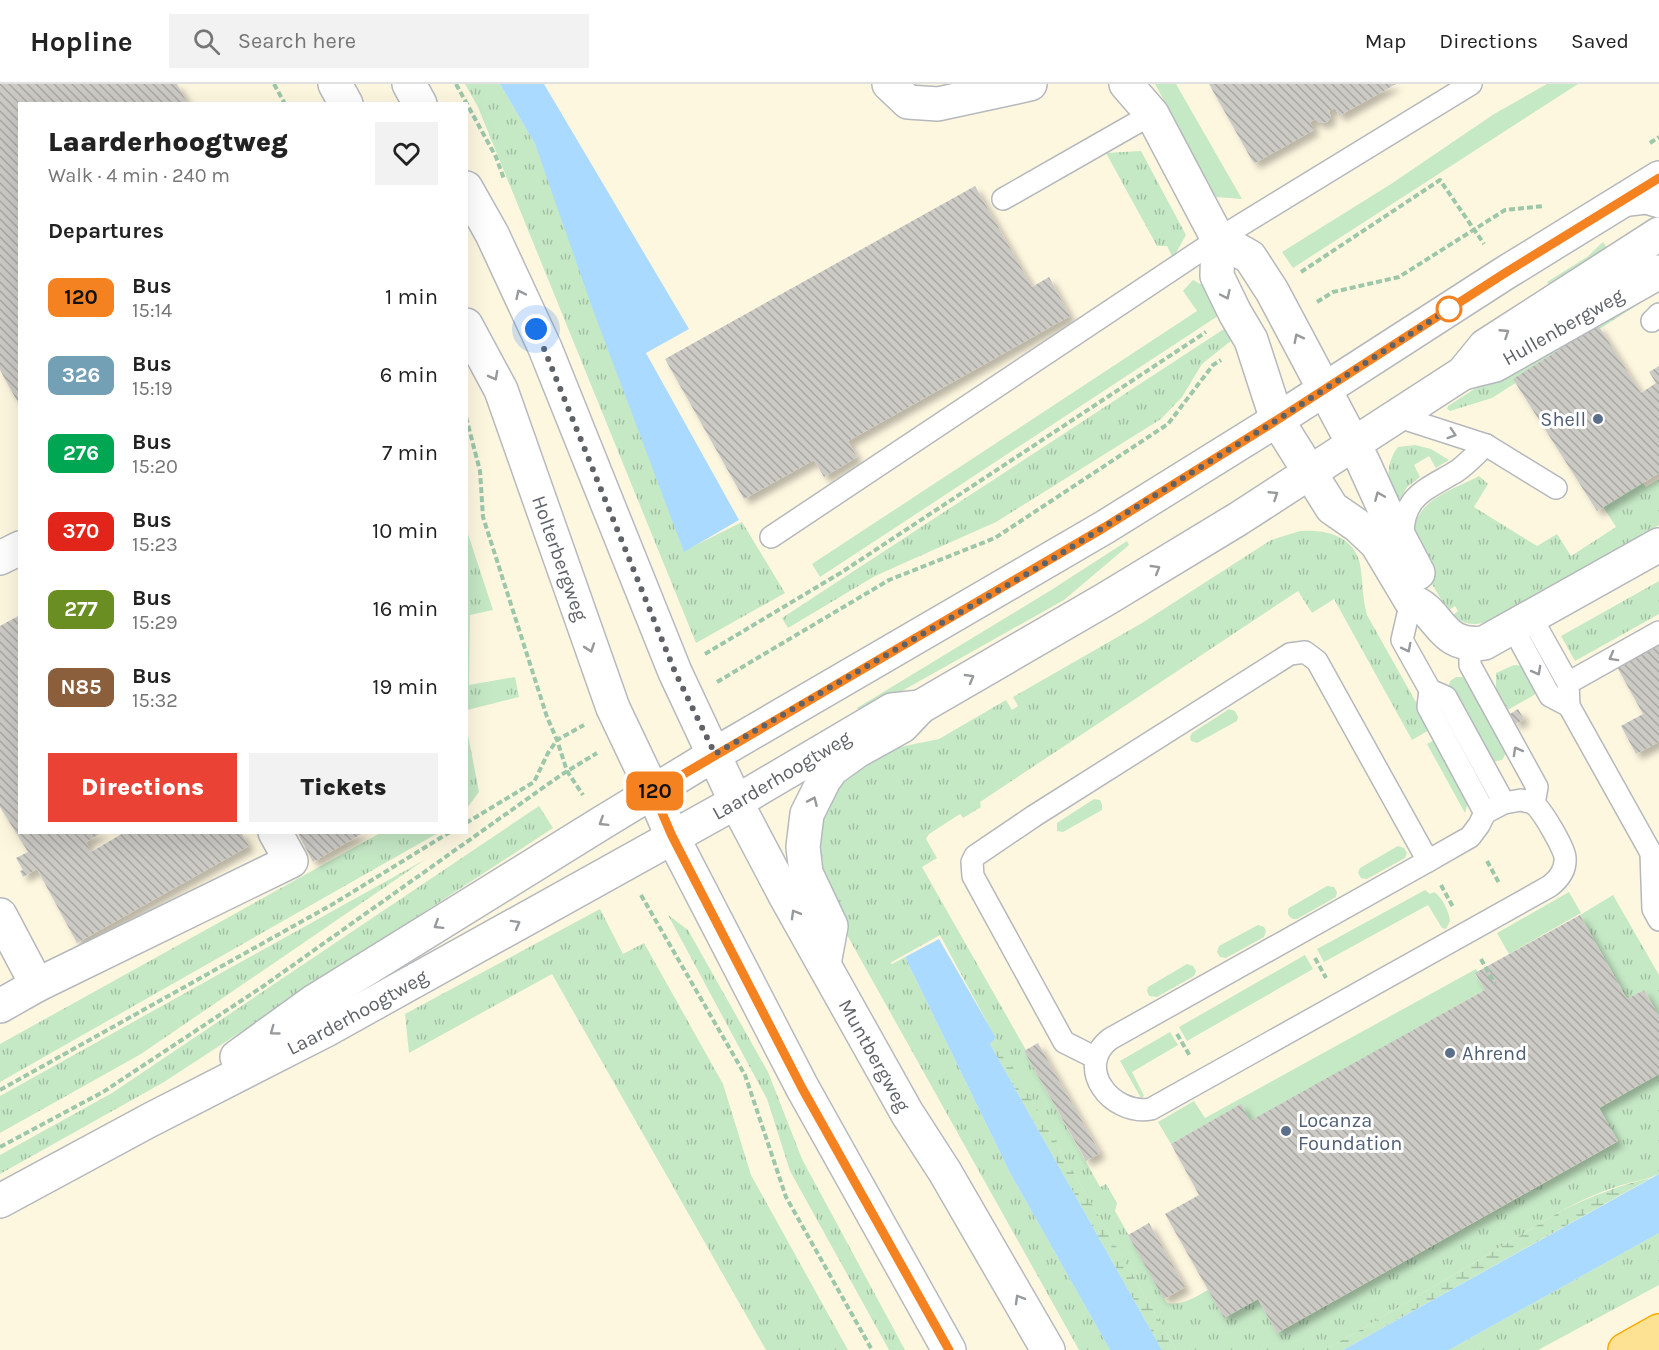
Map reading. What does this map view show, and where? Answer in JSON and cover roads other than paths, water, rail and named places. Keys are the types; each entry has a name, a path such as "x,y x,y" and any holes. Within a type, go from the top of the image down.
{"highway":[{"path":"1625,1350 1659,1331"}],"street":[{"path":"335,84 345,102"},
{"path":"409,84 419,102"},
{"path":"890,84 908,102 938,104 1030,84"},
{"path":"1126,84 1152,114 1218,239 1217,276 1243,327 1277,420 1332,508 1359,526 1377,544 1418,604 1448,636 1470,644 1484,643 1659,545"},
{"name":"Laarderhoogtweg","path":"150,1120 313,1002 715,754 1049,561 1277,420 1505,273 1659,178"},
{"path":"468,192 492,234 545,348 681,686 715,754"},
{"name":"Laarderhoogtweg","path":"0,1202 150,1120 326,1030 736,802 892,710 920,707 1106,599 1238,519 1463,373 1485,346 1659,234"},
{"path":"1218,239 1250,257 1289,319 1426,589 1418,604"},
{"name":"Hullenbergweg","path":"1463,373 1495,365 1659,272"},
{"name":"Holterbergweg","path":"468,329 501,390 613,708 653,792"},
{"path":"0,558 18,549"},
{"path":"824,964 831,926 806,873 803,848 807,814 832,769 902,726 920,707"},
{"name":"Muntbergweg","path":"715,754 736,802 786,897 907,1113 945,1172 1048,1350"},
{"path":"653,792 672,836 802,1088 949,1350"},
{"path":"0,1006 37,985 291,861 276,834"},
{"path":"0,915 37,985"}],"lane":[{"path":"771,537 1218,239 1464,86"},
{"path":"1003,199 1152,114"},
{"path":"1612,209 1628,204 1646,203 1659,207"},
{"path":"1396,416 1486,446 1556,488"},
{"path":"1403,544 1402,526 1408,508 1419,493 1460,469 1486,446"},
{"path":"1418,604 1402,640 1430,690 1428,707 1495,808"},
{"path":"1522,622 1568,683 1569,706 1655,857 1653,909 1659,920"},
{"path":"1522,622 1551,696 1569,706"},
{"path":"1568,683 1659,632"},
{"path":"1470,644 1470,665 1537,787 1534,804"},
{"path":"1096,1058 1064,1042 973,876 972,862 975,856 1025,822 1290,654 1305,652 1317,662 1428,861"},
{"path":"1521,800 1534,804 1563,848 1566,859 1564,870 1550,886 1151,1109 1140,1111 1122,1106 1110,1098 1101,1086 1096,1072 1096,1058 1100,1047 1110,1039 1470,837 1495,808 1521,800"}],"water":[{"path":"500,84 544,84 689,329 646,353 739,520 684,552 593,310 535,144"},
{"path":"939,939 996,1038 990,1044 1162,1350 1110,1350 1010,1173 905,957"},
{"path":"1659,1174 1659,1233 1449,1350 1343,1350"}],"place":[{"name":"Shell","path":"1598,419"},
{"name":"Ahrend","path":"1450,1053"},
{"name":"Locanza Foundation","path":"1286,1131"}]}
